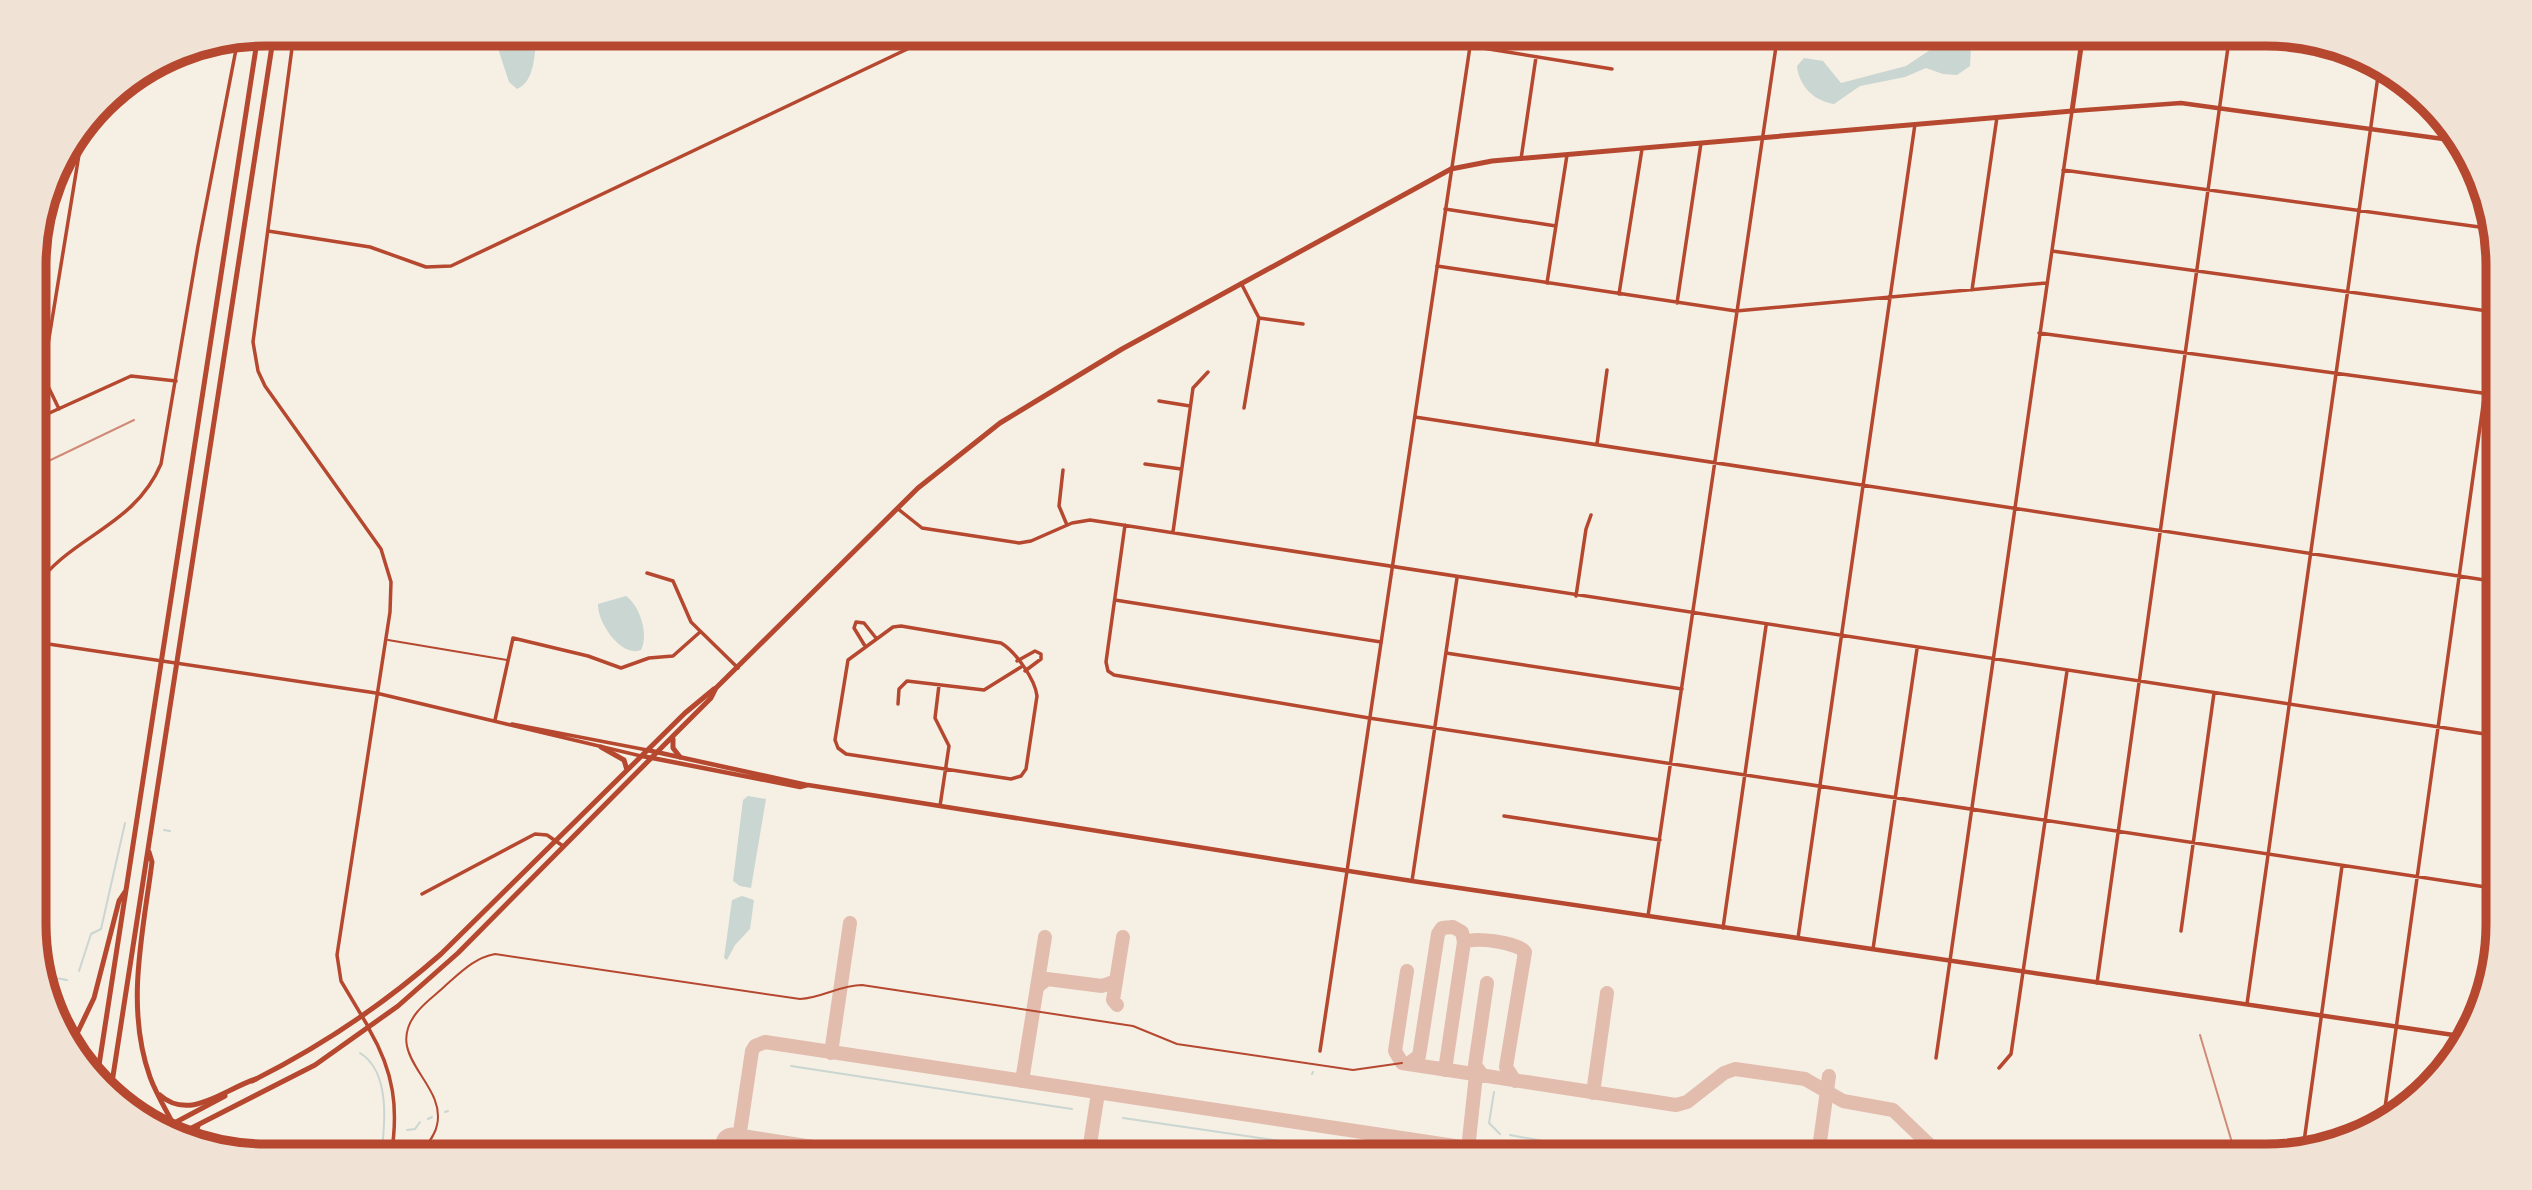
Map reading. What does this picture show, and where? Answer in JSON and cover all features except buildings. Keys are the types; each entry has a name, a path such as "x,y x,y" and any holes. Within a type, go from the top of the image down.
{"main road":[{"path":"99,1067 256,46"},
{"path":"112,1082 272,46"},
{"path":"2072,111 2081,46"},
{"path":"157,1092 174,1105 195,1106 278,1070 363,1018 441,954 647,750 708,692 738,668 898,509 957,455 1020,409 1241,283 1451,169 1521,159 2180,103 2447,139"},
{"path":"189,1131 293,1078 369,1029 429,981 651,759 710,698 716,688"},
{"path":"675,734 672,746 680,757"},
{"path":"601,747 624,760 627,770"},
{"path":"647,750 808,786 1347,871 2457,1035"},
{"path":"641,756 739,777 808,786"},
{"path":"148,848 152,862 136,1002 142,1047 157,1092 173,1123 256,1079"},
{"path":"76,1036 94,999 119,901 126,889"},
{"path":"195,1133 198,1126"}],"street":[{"path":"292,46 253,334 258,371 271,396 382,549 392,591 337,955 341,981 386,1060 395,1093 397,1116 393,1144"},
{"path":"268,231 370,247 426,268 458,264 914,46"},
{"path":"1648,916 1776,46"},
{"path":"2097,983 2228,46"},
{"path":"46,573 57,560 122,517 146,491 163,455 198,246 236,47"},
{"path":"1320,1051 1470,47 1612,69"},
{"path":"1521,159 1536,57"},
{"path":"2247,1004 2378,76"},
{"path":"1936,1058 2072,111"},
{"path":"1972,290 1997,117"},
{"path":"1798,938 1915,124"},
{"path":"1677,303 1701,143"},
{"path":"46,357 80,148"},
{"path":"1619,295 1642,149"},
{"path":"1547,283 1567,155"},
{"path":"73,158 78,159"},
{"path":"2063,170 2483,227"},
{"path":"1446,209 1556,226"},
{"path":"2051,251 2486,311"},
{"path":"1436,266 1736,311 2046,284"},
{"path":"1241,283 1259,318 1244,408"},
{"path":"1259,318 1303,324"},
{"path":"2039,333 2485,393"},
{"path":"1597,444 1608,370"},
{"path":"1173,533 1190,406 1195,384 1208,372"},
{"path":"46,415 131,376 176,380"},
{"path":"46,382 59,409"},
{"path":"2385,1110 2486,386"},
{"path":"1159,401 1190,406"},
{"path":"1415,417 2486,580"},
{"path":"1145,464 1181,469"},
{"path":"1063,470 1059,506 1067,525"},
{"path":"898,509 922,528 1013,543 1031,541 1084,520 1125,525 1766,626 2486,734"},
{"path":"1576,596 1586,529 1591,515"},
{"path":"1125,525 1105,662 1108,671 1114,675 1369,718 2486,887"},
{"path":"646,573 673,581 688,615 700,632 738,668"},
{"path":"1412,881 1457,578"},
{"path":"1115,600 1381,642"},
{"path":"865,646 854,628 856,622 864,623 876,638"},
{"path":"901,626 1001,642 1025,671 1037,696 1026,769 1021,776 1011,779 946,770 846,754 838,748 835,740 846,665 851,656 865,646 892,627 901,626"},
{"path":"1723,928 1766,626"},
{"path":"495,720 513,638 588,656 621,668 649,658 673,656 700,632"},
{"path":"46,643 145,656 376,693 641,756"},
{"path":"1873,949 1917,649"},
{"path":"1017,660 1035,651 1041,654 1041,659 1025,671"},
{"path":"1446,653 1682,689"},
{"path":"898,704 899,689 907,681 984,690 1021,667"},
{"path":"1999,1068 2011,1054 2067,671"},
{"path":"939,685 934,718 948,743 940,806"},
{"path":"2181,931 2214,693"},
{"path":"507,724 529,725 647,750"},
{"path":"1504,816 1660,840"},
{"path":"422,894 528,837 547,835 563,846"},
{"path":"2304,1141 2342,866"},
{"path":"2480,976 2486,934"}],"lane":[{"path":"385,639 508,660"},
{"path":"427,1144 435,1132 438,1112 432,1089 410,1059 407,1040 409,1026 417,1011 470,964 495,954 800,999 817,998 851,985 862,985 1133,1026 1177,1044 1353,1070 1402,1063"}],"shaded area":[{"path":"497,46 535,46 528,80 517,89 509,82"},
{"path":"1936,46 1971,46 1970,66 1957,75 1943,74 1926,68 1905,77 1860,86 1834,104 1820,100 1804,86 1797,66 1804,58 1823,61 1841,83 1906,66"},
{"path":"626,596 635,606 642,621 644,636 641,650 633,651 618,644 601,620 598,604"},
{"path":"748,796 766,799 751,888 740,886 733,881 743,800"},
{"path":"742,896 754,900 750,929 735,945 727,960 724,958 732,900"}],"waterway":[{"path":"79,971 91,934 101,929 125,823"},
{"path":"164,830 170,831"},
{"path":"52,977 67,980"},
{"path":"360,1053 370,1062 381,1086 384,1100 382,1144"},
{"path":"791,1066 1072,1109"},
{"path":"1494,1092 1489,1123 1500,1134"},
{"path":"428,1119 432,1117"},
{"path":"1123,1118 1300,1144"},
{"path":"407,1130 415,1129 420,1122"},
{"path":"1510,1135 1560,1144"}],"taxiway":[{"path":"831,1053 850,923"},
{"path":"1408,1064 1419,1056 1438,934 1442,928 1453,927 1462,932 1464,942 1445,1070"},
{"path":"1022,1081 1045,937"},
{"path":"1117,1005 1113,1000 1123,937"},
{"path":"1464,942 1496,941 1521,948 1525,952 1506,1067 1515,1081"},
{"path":"1407,971 1395,1051 1402,1063 1676,1105 1687,1102 1724,1073 1735,1069 1805,1079 1843,1101 1893,1110 1928,1144"},
{"path":"1037,987 1047,979 1102,986 1116,981"},
{"path":"1483,1076 1475,1065 1487,983"},
{"path":"1593,1093 1607,993"},
{"path":"738,1144 752,1051 755,1046 765,1042 1441,1144"},
{"path":"1469,1144 1476,1075"},
{"path":"1820,1144 1829,1076"},
{"path":"1090,1144 1098,1093"}],"railway":[{"path":"46,462 134,420"},
{"path":"2200,1035 2232,1144"}]}
